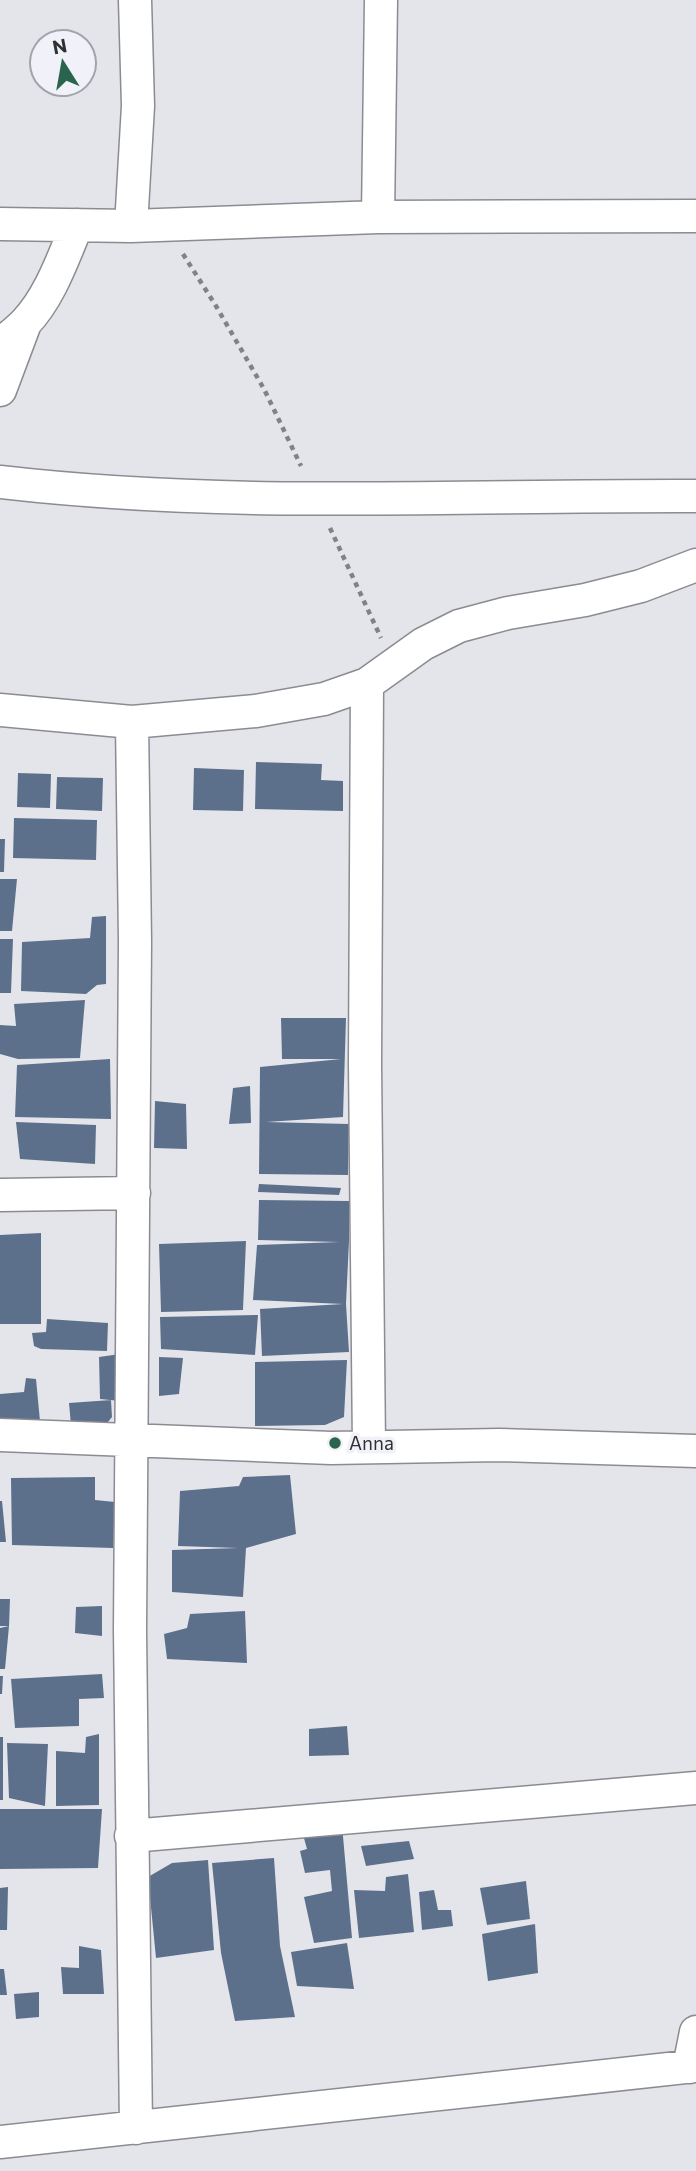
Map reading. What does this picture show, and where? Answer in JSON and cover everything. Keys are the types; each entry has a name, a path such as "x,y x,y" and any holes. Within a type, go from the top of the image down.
{"street":[{"path":"131,226 138,106 135,0"},
{"path":"378,217 380,0"},
{"path":"0,224 131,226 378,217 696,216"},
{"path":"0,345 26,322 49,289 77,225"},
{"path":"0,390 26,322"},
{"path":"0,482 75,491 316,499 696,496"},
{"path":"0,710 132,722 256,711 324,699 367,684 424,644 459,626 508,612 585,600 630,589 696,565"},
{"path":"367,684 365,1064 369,1447"},
{"path":"132,722 135,927 130,1630 136,2128"},
{"path":"0,1195 134,1193"},
{"path":"0,1435 331,1448 499,1445 696,1451"},
{"path":"131,1836 696,1788"},
{"path":"0,2142 693,2067 696,2032"}],"path":[{"path":"163,224 216,306 264,390 393,665"}],"building":[{"path":"256,762 322,764 321,780 343,781 343,811 255,809"},
{"path":"194,768 244,770 243,811 193,810"},
{"path":"18,773 51,774 50,808 17,807"},
{"path":"57,777 103,778 102,811 56,809"},
{"path":"14,818 97,820 96,860 13,858"},
{"path":"0,839 5,839 4,872 0,872"},
{"path":"0,879 17,879 12,931 0,931"},
{"path":"106,916 106,984 97,985 86,994 21,991 22,942 90,938 92,917"},
{"path":"0,939 13,939 11,993 0,993"},
{"path":"85,1000 80,1058 18,1059 0,1054 0,1025 16,1026 14,1004"},
{"path":"281,1018 346,1018 343,1117 266,1122 349,1124 348,1175 259,1174 260,1067 341,1059 282,1059"},
{"path":"110,1059 111,1119 15,1117 17,1065"},
{"path":"250,1086 251,1123 229,1124 233,1088"},
{"path":"155,1101 186,1104 187,1149 154,1148"},
{"path":"16,1122 96,1125 95,1164 20,1159"},
{"path":"259,1184 341,1188 339,1195 258,1192"},
{"path":"259,1200 349,1201 346,1304 349,1352 262,1356 260,1309 343,1304 253,1300 257,1245 339,1242 258,1240"},
{"path":"41,1233 41,1324 0,1324 0,1235"},
{"path":"246,1241 243,1310 161,1312 159,1244"},
{"path":"258,1315 255,1355 161,1349 160,1317"},
{"path":"47,1319 108,1323 107,1351 41,1349 34,1346 32,1333 46,1332"},
{"path":"120,1354 120,1401 100,1399 99,1357"},
{"path":"159,1357 183,1358 179,1394 159,1396"},
{"path":"347,1360 344,1417 325,1425 255,1426 255,1362"},
{"path":"26,1378 36,1379 40,1421 0,1422 0,1394 24,1392"},
{"path":"111,1400 112,1417 104,1427 71,1425 69,1403"},
{"path":"290,1475 296,1534 246,1548 243,1597 172,1592 172,1550 238,1548 178,1546 180,1491 239,1486 243,1477"},
{"path":"95,1477 95,1500 115,1502 113,1548 12,1545 11,1478"},
{"path":"2,1501 6,1542 0,1542"},
{"path":"0,1599 10,1599 9,1626 0,1626"},
{"path":"102,1606 102,1636 75,1633 76,1607"},
{"path":"245,1611 247,1663 167,1659 164,1634 187,1628 190,1614"},
{"path":"9,1626 5,1669 0,1669 0,1628"},
{"path":"102,1674 104,1698 79,1699 79,1726 15,1728 11,1679"},
{"path":"0,1676 3,1676 2,1694 0,1694"},
{"path":"347,1726 349,1755 309,1756 309,1729"},
{"path":"99,1734 99,1805 56,1806 56,1751 85,1753 86,1737"},
{"path":"0,1737 3,1737 3,1800 0,1800"},
{"path":"7,1743 48,1744 45,1806 9,1798"},
{"path":"0,1809 102,1809 98,1868 0,1869"},
{"path":"342,1825 352,1938 314,1943 304,1897 332,1891 330,1870 305,1873 300,1851 307,1849 302,1831"},
{"path":"409,1841 414,1859 366,1866 361,1846"},
{"path":"274,1858 280,1946 295,2017 235,2021 221,1953 212,1863"},
{"path":"208,1860 214,1950 156,1958 148,1877 172,1863"},
{"path":"408,1874 414,1932 359,1938 354,1890 385,1891 386,1877"},
{"path":"526,1881 530,1919 487,1925 480,1888"},
{"path":"8,1887 7,1930 0,1930 0,1888"},
{"path":"434,1890 438,1910 451,1910 453,1926 422,1930 419,1892"},
{"path":"535,1924 538,1973 488,1981 482,1934"},
{"path":"347,1943 354,1989 297,1986 291,1952"},
{"path":"79,1946 101,1950 104,1994 63,1994 61,1967 79,1968"},
{"path":"0,1969 4,1969 7,1995 0,1995"},
{"path":"39,1992 39,2017 16,2019 14,1994"}],"place":[{"name":"Anna","path":"335,1443"}]}
